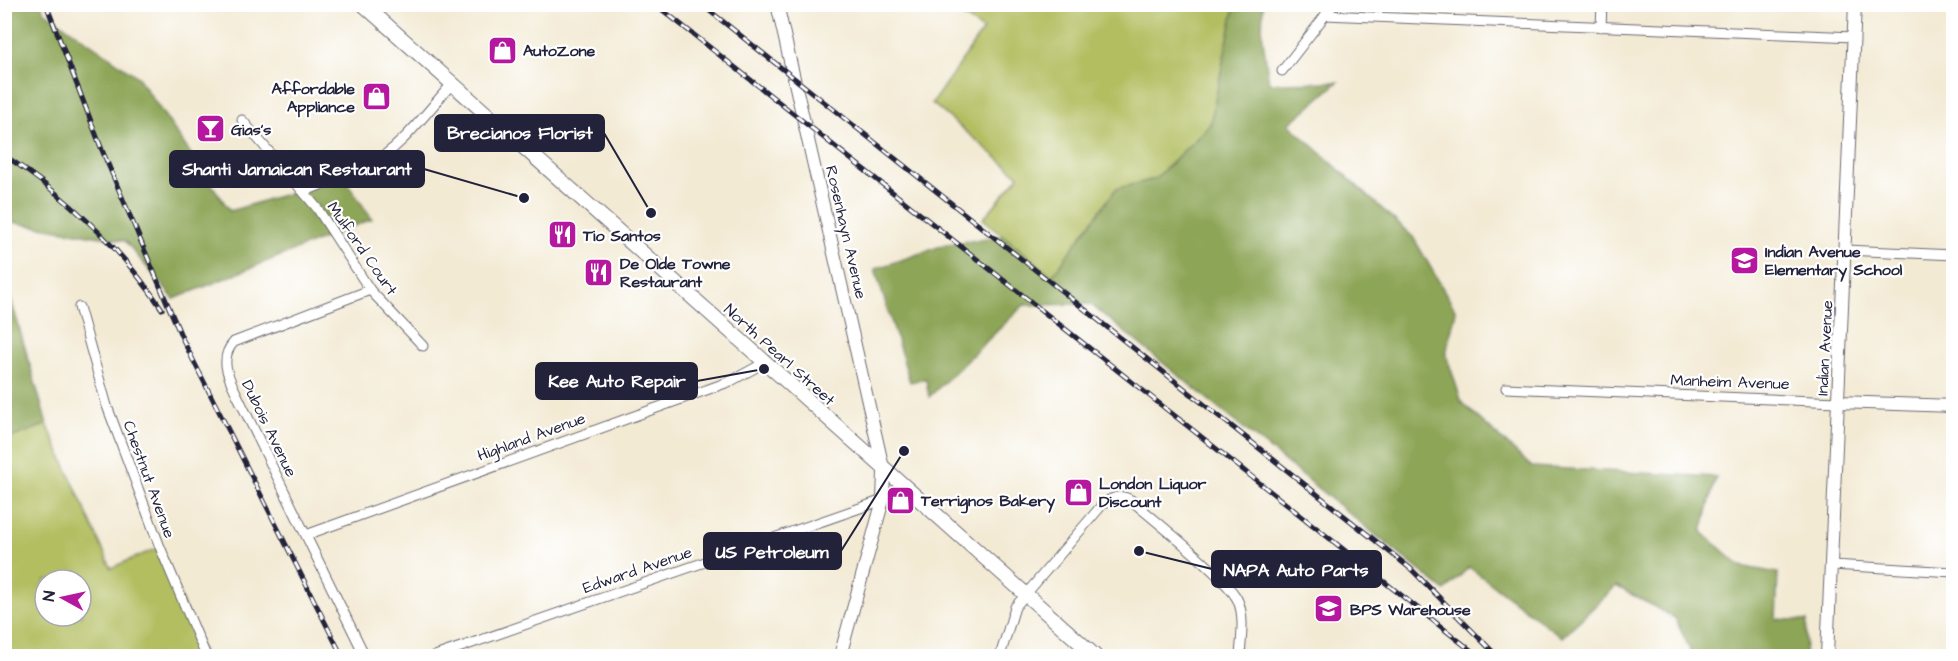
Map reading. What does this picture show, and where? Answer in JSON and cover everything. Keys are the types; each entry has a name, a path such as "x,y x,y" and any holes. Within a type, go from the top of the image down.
{"main road":[{"name":"North Pearl Street","path":"363,4 1095,657"}],"street":[{"name":"Rosenhayn Avenue","path":"777,4 883,468 883,500 840,657"},
{"path":"1282,71 1334,4"},
{"path":"1601,27 1602,4"},
{"name":"Indian Avenue","path":"1827,657 1856,4"},
{"path":"1325,15 1854,37"},
{"path":"304,192 368,166 382,157 398,145 452,84"},
{"name":"Mulford Court","path":"242,120 335,232 370,290 423,346"},
{"path":"1845,250 1953,255"},
{"name":"Dubois Avenue","path":"365,657 225,367 226,354 234,342 370,290"},
{"name":"Chestnut Avenue","path":"79,308 86,340 111,416 160,548 206,657"},
{"name":"Highland Avenue","path":"306,535 730,381 764,363"},
{"name":"Manheim Avenue","path":"1506,388 1953,406"},
{"path":"1000,657 1013,611 1102,505 1115,497 1131,500 1231,590 1241,608 1240,657"},
{"name":"Edward Avenue","path":"435,657 883,500"},
{"path":"1832,565 1953,572"}],"green space":[{"path":"4,5 41,5 44,11 138,77 230,211 343,177 372,219 174,299 125,241 5,221"},
{"path":"947,5 1235,5 1210,125 1155,179 1116,189 1052,276 983,219 1019,176 932,103 983,30"},
{"path":"1235,5 1263,5 1262,32 1269,83 1338,82 1289,124 1413,237 1456,311 1446,354 1462,403 1532,467 1716,477 1702,532 1740,566 1778,573 1776,619 1807,621 1805,656 1693,656 1675,618 1616,586 1562,637 1469,567 1445,591 1090,304 1024,305 929,397 926,379 910,382 875,269 947,244 1004,236 1052,276 1116,189 1155,179 1210,125"},
{"path":"5,279 47,424 4,440"},
{"path":"47,424 111,568 160,547 204,656 5,656 5,440"}],"railway":[{"path":"46,4 102,150 182,338 342,656"},
{"path":"655,4 1478,656"},
{"path":"701,4 1411,569 1497,656"},
{"path":"4,155 49,188 91,224 129,265 162,309"}],"place":[{"name":"AutoZone","path":"502,50"},
{"name":"Affordable Appliance","path":"376,97"},
{"name":"Gias's","path":"210,129"},
{"name":"Shanti Jamaican Restaurant","path":"524,198"},
{"name":"Brecianos Florist","path":"651,213"},
{"name":"Tio Santos","path":"562,235"},
{"name":"Indian Avenue Elementary School","path":"1744,260"},
{"name":"De Olde Towne Restaurant","path":"599,272"},
{"name":"Kee Auto Repair","path":"764,369"},
{"name":"US Petroleum","path":"904,451"},
{"name":"London Liquor Discount","path":"1078,492"},
{"name":"Terrignos Bakery","path":"900,500"},
{"name":"NAPA Auto Parts","path":"1139,551"},
{"name":"BPS Warehouse","path":"1329,609"}]}
